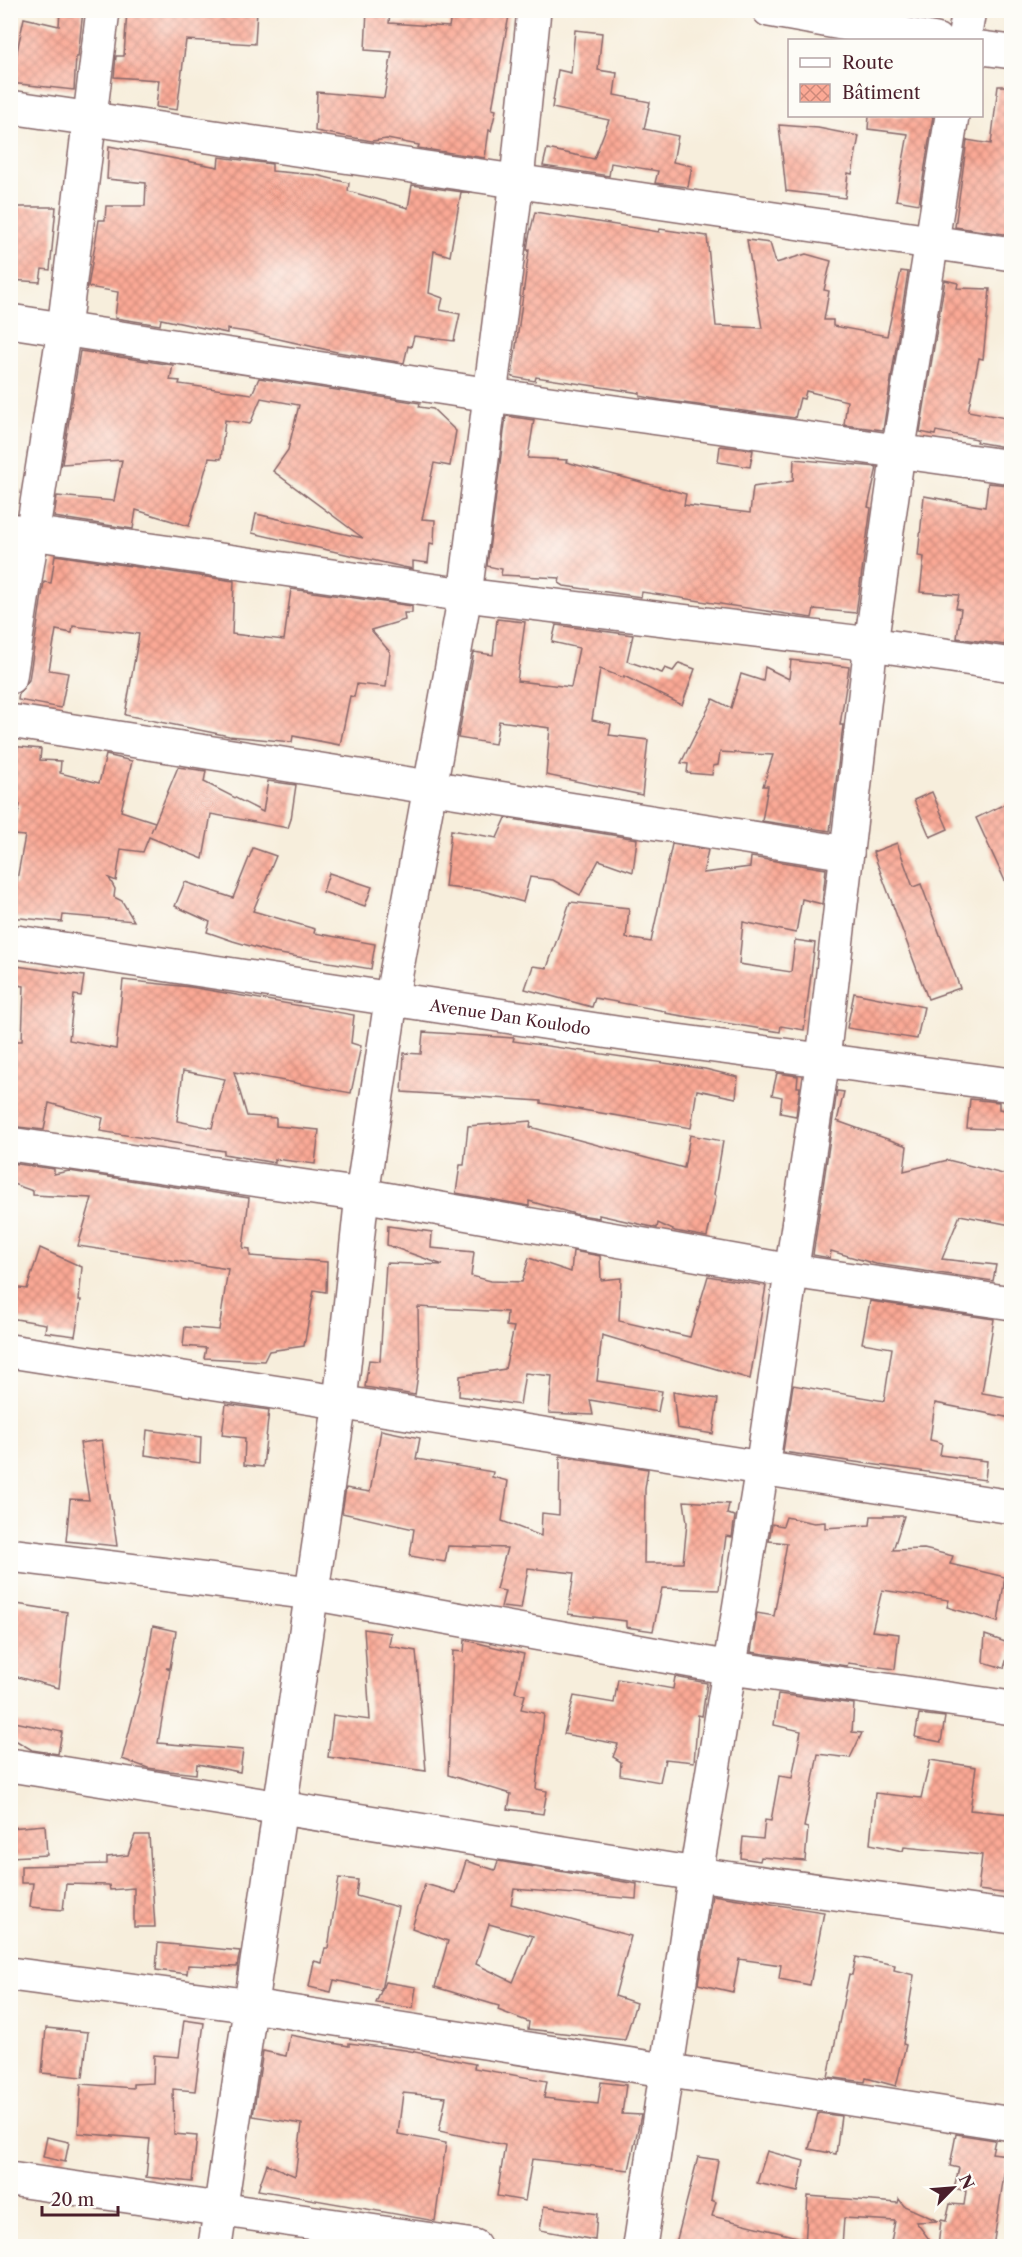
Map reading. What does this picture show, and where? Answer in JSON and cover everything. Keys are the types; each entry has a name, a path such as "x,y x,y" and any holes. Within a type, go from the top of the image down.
{"street":[{"path":"10,677 21,532 64,329 103,10"},
{"path":"214,2247 252,2006 279,1807 340,1402 362,1195 392,1001 432,789 465,595 517,180 534,10"},
{"path":"769,10 930,39"},
{"path":"964,39 969,10"},
{"path":"983,48 1011,52"},
{"path":"10,107 1011,254"},
{"path":"640,2247 696,1874 762,1468 823,1059 871,644 898,453 952,117"},
{"path":"10,321 491,395 1011,467"},
{"path":"21,532 465,595 871,644 1011,665"},
{"path":"10,721 847,853"},
{"name":"Avenue Dan Koulodo","path":"10,940 392,1001 1011,1085"},
{"path":"10,1144 362,1195 791,1271 1011,1303"},
{"path":"10,1351 1011,1507"},
{"path":"10,1555 312,1593 730,1668 1011,1708"},
{"path":"10,1765 696,1874 1011,1917"},
{"path":"10,1974 252,2006 1011,2124"},
{"path":"10,2179 474,2247"}],"building":[{"path":"60,10 83,10 74,90 10,83 10,60 15,61 24,18 59,26"},
{"path":"127,10 224,17 224,10 257,10 255,44 186,40 177,110 156,107 159,80 114,77 116,56 124,56"},
{"path":"367,10 390,10 389,23 449,27 452,10 510,10 492,109 496,110 491,131 489,130 485,158 418,148 419,145 387,139 372,141 315,131 317,92 384,98 392,52 365,50"},
{"path":"575,30 602,33 598,70 617,73 614,95 650,102 644,129 678,136 673,162 692,166 688,187 655,183 658,171 611,163 609,176 543,166 547,149 594,159 609,120 552,108 558,70 571,73"},
{"path":"998,86 1011,86 1011,235 955,227 967,140 991,144"},
{"path":"869,117 933,117 919,204 896,200 908,134 868,129"},
{"path":"779,125 818,128 859,136 852,174 848,173 845,198 786,191"},
{"path":"109,146 218,167 219,157 272,164 272,171 316,175 349,183 348,191 408,208 412,185 470,193 461,192 450,256 434,251 429,293 443,298 440,310 460,314 454,341 414,336 411,347 408,346 404,363 337,352 247,332 227,329 227,333 161,319 160,325 115,318 118,292 88,287 99,220 105,220 106,206 145,206 146,183 107,179"},
{"path":"10,207 56,207 50,270 42,269 40,282 10,280"},
{"path":"535,212 659,232 660,229 707,236 716,326 762,328 747,240 770,243 776,263 806,254 831,261 824,290 829,291 824,320 833,320 833,326 887,336 901,271 908,272 883,430 844,425 847,401 806,391 804,399 800,398 795,418 661,400 640,396 640,393 536,377 535,381 512,377 529,250 527,250"},
{"path":"945,280 958,283 957,288 990,289 983,359 979,358 968,411 1011,419 1011,448 976,442 977,439 936,431 935,435 920,432"},
{"path":"80,351 173,365 170,380 180,381 179,384 252,394 259,378 420,403 419,407 433,409 456,431 450,466 434,463 422,519 435,520 434,544 430,543 428,563 413,561 413,569 252,533 256,514 363,538 273,471 288,450 299,405 261,398 250,424 225,420 221,459 209,458 189,526 136,510 133,529 54,517 57,496 114,501 122,460 62,464"},
{"path":"506,416 534,420 528,458 567,460 566,462 686,494 684,505 750,513 753,487 793,481 794,459 877,467 868,507 871,508 856,613 814,609 812,618 642,592 641,597 564,586 559,583 560,578 501,575 502,569 487,566"},
{"path":"720,446 753,450 750,467 718,462"},
{"path":"988,483 1008,485 1007,492 1011,492 1011,583 1008,582 1005,645 957,638 961,609 956,608 959,595 920,592 924,557 918,556 924,496 985,507"},
{"path":"55,555 234,581 232,634 284,640 291,589 412,606 412,613 404,613 405,620 371,630 390,652 386,687 357,684 354,697 350,696 340,745 293,736 292,742 229,736 125,715 139,634 73,626 72,633 56,630 49,670 68,673 61,708 18,700 19,693 29,680 44,582 51,583"},
{"path":"497,619 525,622 517,681 571,687 579,648 552,642 556,625 633,635 627,661 662,673 665,668 673,671 679,663 695,669 682,705 624,676 624,678 600,669 592,720 611,724 609,735 648,740 642,795 546,775 550,728 499,721 495,744 458,738 474,652 493,655"},
{"path":"791,660 849,667 840,725 843,725 830,831 762,821 768,786 763,786 773,755 720,752 718,765 713,766 712,775 687,773 688,764 681,763 713,699 731,708 741,674 763,681 765,667 789,679"},
{"path":"10,746 41,749 40,760 61,761 60,773 99,783 106,755 132,761 121,811 155,822 151,832 178,767 206,771 204,782 263,812 268,781 296,785 291,819 288,828 211,814 203,859 149,837 143,852 121,849 116,881 109,878 115,889 114,897 122,901 134,921 63,915 62,922 10,917 10,884 16,885 25,836 14,835 20,805 10,804"},
{"path":"932,792 948,829 930,837 914,800"},
{"path":"1011,801 1011,894 976,818"},
{"path":"506,818 637,839 633,872 599,860 580,895 553,880 530,877 523,902 483,891 445,887 451,830 497,838"},
{"path":"897,843 913,887 921,884 960,988 928,999 873,852"},
{"path":"672,844 708,850 703,873 750,867 751,857 826,869 822,904 802,899 796,933 743,922 739,964 791,972 795,940 815,943 804,1030 781,1026 780,1032 665,1013 665,1011 595,998 592,1007 525,989 533,966 547,968 570,902 629,908 626,938 651,942"},
{"path":"253,848 276,856 253,911 315,929 314,933 375,944 371,969 274,953 233,941 207,932 210,922 175,906 185,882 233,898"},
{"path":"329,873 372,887 365,906 323,892"},
{"path":"10,965 84,976 81,996 74,995 69,1040 116,1049 123,980 190,987 354,1015 351,1043 361,1046 351,1093 234,1072 247,1116 276,1118 276,1126 319,1130 315,1164 275,1159 275,1163 224,1154 224,1151 100,1131 103,1118 49,1103 44,1130 10,1126 10,1041 22,1041 24,986 10,984","holes":["183,1071 225,1079 212,1128 177,1121"]},
{"path":"854,993 924,1007 917,1039 847,1028"},
{"path":"423,1032 514,1038 513,1041 705,1069 738,1077 736,1098 697,1090 691,1128 541,1103 541,1101 402,1092 404,1053 421,1054"},
{"path":"777,1073 798,1076 797,1087 800,1087 796,1116 780,1113 782,1097 772,1095"},
{"path":"837,1091 844,1092 837,1121 907,1146 904,1171 948,1160 1011,1176 1011,1225 960,1215 942,1259 996,1265 993,1281 876,1264 831,1251 830,1258 813,1255"},
{"path":"970,1099 999,1102 999,1109 1011,1111 1011,1130 967,1128"},
{"path":"531,1121 530,1127 684,1168 690,1135 723,1141 714,1194 716,1196 707,1237 675,1231 658,1223 657,1228 599,1215 599,1218 575,1214 529,1201 529,1206 456,1193 460,1165 464,1165 468,1126"},
{"path":"10,1163 54,1169 54,1174 69,1171 249,1198 243,1248 250,1249 250,1256 327,1262 326,1292 314,1290 304,1346 269,1351 264,1361 204,1358 206,1348 183,1346 185,1327 219,1330 228,1269 78,1246 92,1198 33,1195 33,1191 10,1183"},
{"path":"388,1226 432,1232 431,1248 474,1252 471,1276 491,1281 522,1282 529,1258 571,1272 573,1251 600,1256 601,1280 621,1278 619,1321 690,1337 708,1276 766,1286 750,1379 602,1335 597,1381 662,1391 658,1412 590,1400 593,1415 549,1413 552,1376 525,1373 520,1405 459,1396 460,1376 505,1369 514,1327 506,1326 507,1312 418,1307 419,1367 415,1395 365,1387 369,1360 380,1361 386,1263 443,1265 387,1245"},
{"path":"40,1248 82,1267 79,1300 81,1300 75,1336 45,1332 46,1324 10,1318 12,1287 27,1289"},
{"path":"870,1301 994,1319 982,1393 1011,1398 1011,1418 935,1403 930,1440 942,1443 940,1455 987,1461 985,1480 783,1452 793,1385 884,1401 892,1348 862,1343"},
{"path":"673,1392 718,1399 713,1434 677,1428"},
{"path":"226,1404 269,1410 263,1467 244,1465 245,1438 222,1435"},
{"path":"147,1430 201,1437 200,1463 145,1455"},
{"path":"381,1430 420,1438 416,1459 493,1472 492,1477 508,1481 502,1521 541,1536 542,1513 559,1515 560,1456 648,1469 645,1489 644,1563 683,1563 687,1523 684,1501 729,1504 727,1514 735,1516 732,1537 726,1536 719,1590 662,1588 653,1631 626,1627 626,1621 568,1614 574,1573 528,1568 521,1609 501,1607 505,1591 496,1589 507,1548 448,1546 445,1562 410,1556 414,1529 342,1513 346,1488 370,1492"},
{"path":"102,1440 117,1546 66,1541 70,1499 89,1500 80,1443"},
{"path":"871,1516 904,1516 893,1550 924,1549 953,1556 950,1564 1005,1577 998,1622 947,1607 949,1600 882,1590 872,1631 899,1634 895,1669 848,1663 847,1666 751,1652 757,1613 774,1616 787,1543 769,1541 772,1524 783,1526 786,1517 814,1523 825,1522 825,1528 870,1525"},
{"path":"10,1603 67,1612 59,1688 10,1675"},
{"path":"153,1626 176,1631 170,1668 166,1668 170,1670 158,1743 243,1750 240,1772 197,1764 196,1774 148,1768 122,1759 146,1666"},
{"path":"364,1629 391,1633 389,1646 416,1651 426,1771 328,1757 333,1715 370,1720"},
{"path":"985,1635 1011,1644 1004,1668 983,1662"},
{"path":"465,1640 524,1654 515,1692 525,1695 521,1709 544,1714 536,1789 547,1791 543,1814 508,1809 511,1794 448,1775 453,1651 464,1652"},
{"path":"675,1677 707,1683 702,1716 698,1715 694,1762 665,1759 660,1782 620,1775 621,1762 613,1757 618,1744 564,1734 574,1696 614,1703 618,1679 673,1689"},
{"path":"778,1694 854,1704 852,1732 862,1733 850,1758 818,1754 804,1827 808,1828 805,1861 761,1857 760,1861 741,1858 743,1837 763,1839 765,1820 771,1821 779,1776 792,1778 801,1731 774,1725"},
{"path":"919,1714 945,1717 941,1742 915,1737"},
{"path":"10,1721 62,1732 58,1754 32,1750 10,1737"},
{"path":"930,1760 976,1767 970,1810 1011,1814 1011,1894 978,1890 982,1855 904,1847 903,1851 870,1844 875,1793 921,1798"},
{"path":"45,1825 47,1855 10,1857 10,1828"},
{"path":"135,1835 149,1835 155,1927 134,1927 134,1888 110,1890 109,1885 66,1884 63,1910 30,1907 33,1883 21,1883 21,1866 107,1864 107,1857 128,1855"},
{"path":"466,1861 495,1870 498,1861 637,1884 636,1899 514,1889 511,1904 631,1936 615,1996 636,2003 625,2040 528,2029 529,2022 498,2010 499,2006 435,1987 448,1941 412,1928 425,1884 456,1893","holes":["489,1924 533,1936 513,1982 476,1964"]},
{"path":"339,1878 358,1880 356,1896 398,1907 381,1990 334,1980 331,1992 309,1987 314,1961 322,1963 325,1948 328,1948"},
{"path":"712,1895 824,1912 810,1985 779,1979 781,1965 739,1959 733,1992 698,1984"},
{"path":"158,1943 240,1951 237,1967 188,1965 187,1974 156,1970"},
{"path":"856,1957 895,1965 894,1970 914,1975 903,2044 906,2045 896,2086 866,2078 865,2082 828,2077 849,1974 852,1975"},
{"path":"385,1982 416,1987 413,2008 376,2003"},
{"path":"184,2020 204,2023 195,2091 173,2089 174,2134 197,2136 192,2182 146,2177 150,2139 78,2133 81,2084 133,2088 133,2084 153,2083 154,2055 179,2057"},
{"path":"46,2028 88,2032 83,2077 42,2073"},
{"path":"290,2035 349,2046 349,2043 405,2050 475,2064 474,2068 547,2081 544,2098 598,2104 601,2082 626,2085 622,2114 641,2115 629,2170 532,2159 525,2201 497,2196 505,2145 439,2131 446,2097 403,2093 398,2134 446,2143 435,2221 258,2190 267,2164 295,2176 302,2124 253,2116 263,2051 286,2056"},
{"path":"818,2113 841,2116 836,2154 809,2149"},
{"path":"956,2134 995,2140 992,2153 1007,2155 993,2247 938,2247 941,2220 946,2221 950,2204 964,2205 966,2191 954,2188 959,2168 950,2166"},
{"path":"47,2137 69,2142 65,2162 43,2157"},
{"path":"767,2151 804,2161 798,2192 757,2183"},
{"path":"698,2157 718,2160 711,2200 716,2202 712,2216 805,2239 804,2247 675,2247"},
{"path":"808,2196 898,2203 899,2199 904,2206 938,2221 916,2222 935,2247 890,2247 895,2221 844,2218 842,2247 805,2247"},
{"path":"544,2206 597,2214 595,2240 540,2230"}]}
